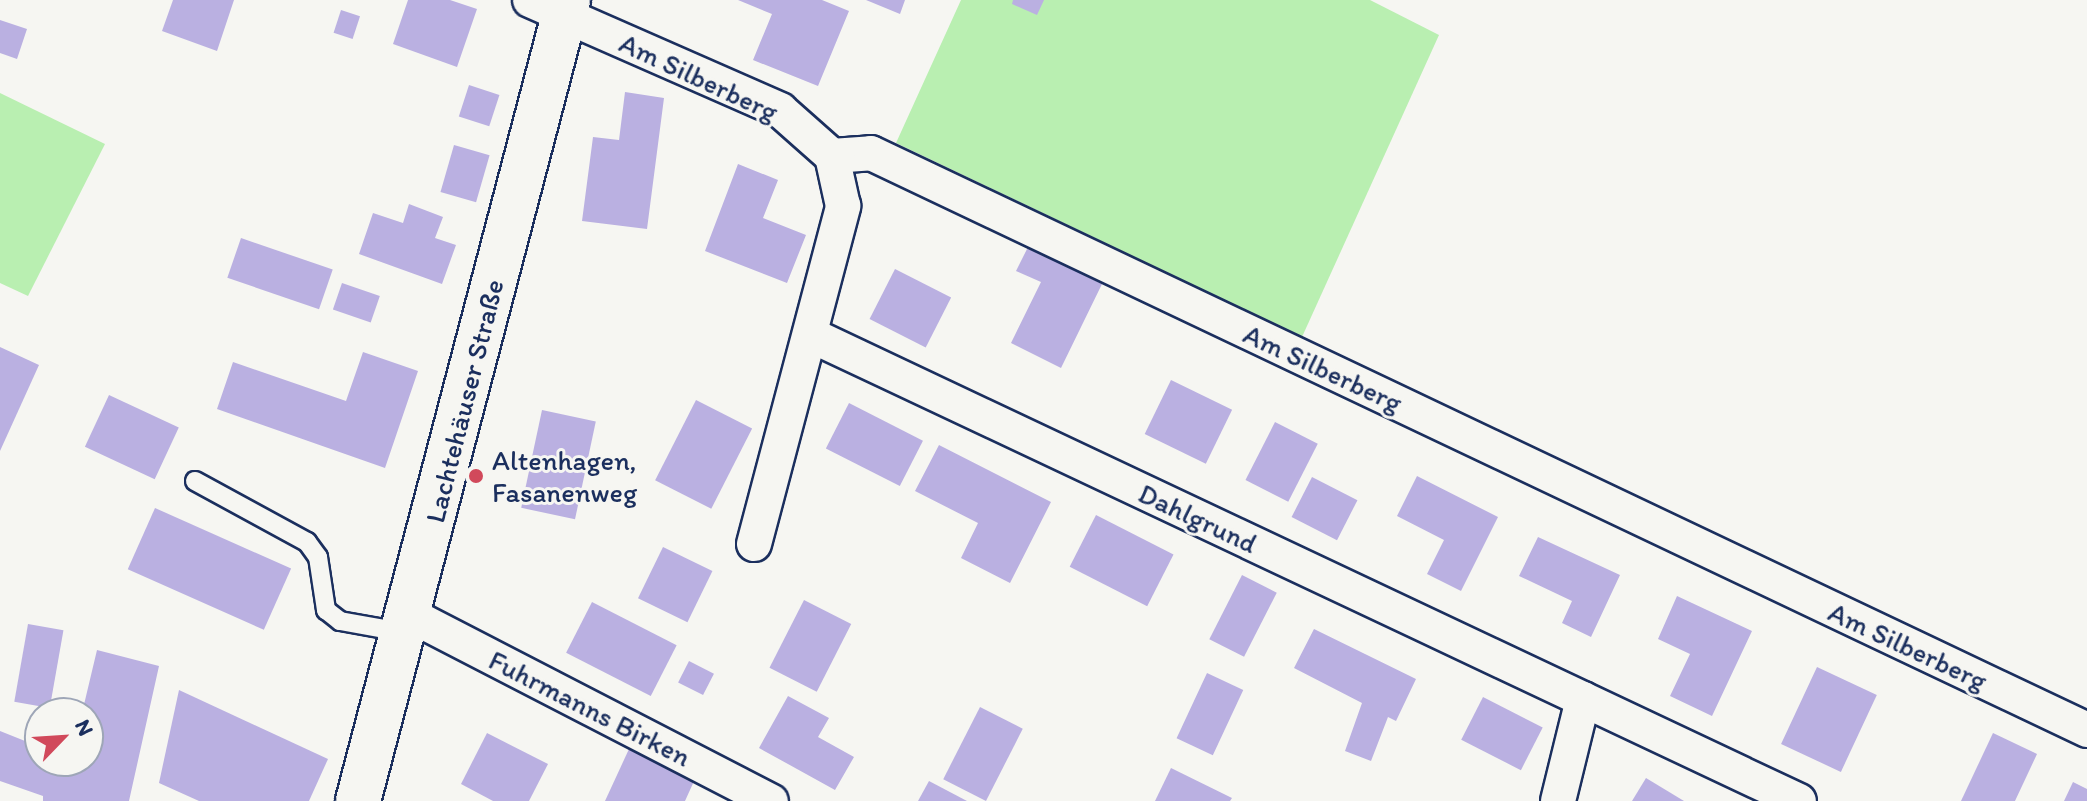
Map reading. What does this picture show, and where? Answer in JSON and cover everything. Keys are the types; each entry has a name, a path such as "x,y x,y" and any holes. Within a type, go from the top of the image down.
{"street":[{"name":"Am Silberberg","path":"554,5 780,110 832,156 871,153 2087,730"},
{"name":"Lachtehäuser Straße","path":"358,801 407,624 554,5"},
{"path":"754,544 813,336 843,206 832,156"},
{"name":"Dahlgrund","path":"813,336 1799,801"},
{"name":"Fuhrmanns Birken","path":"407,624 771,801"},
{"path":"1558,801 1583,699"}],"lane":[{"path":"195,481 307,542 318,557 326,610 340,621 407,624"}],"green space":[{"path":"961,0 1370,0 1439,35 1302,337 896,143"},
{"path":"0,93 105,144 28,296 0,283"}],"building":[{"path":"173,0 234,0 217,51 162,31"},
{"path":"408,0 450,0 477,9 457,67 393,44"},
{"path":"738,0 822,0 849,11 818,86 753,60 772,14"},
{"path":"866,0 905,0 900,14"},
{"path":"1013,0 1044,0 1037,15 1012,4"},
{"path":"341,10 360,16 353,39 334,33"},
{"path":"0,20 27,29 17,59 0,53"},
{"path":"469,85 499,95 489,126 459,116"},
{"path":"625,92 664,98 647,229 582,221 593,137 619,140"},
{"path":"454,145 490,155 476,202 440,192"},
{"path":"738,164 778,180 763,218 806,235 787,283 705,251"},
{"path":"409,204 443,217 435,238 456,245 442,284 359,254 373,213 403,223"},
{"path":"241,238 333,270 319,309 227,278"},
{"path":"1028,247 1102,284 1061,368 1011,343 1041,282 1016,271"},
{"path":"895,269 951,298 926,347 870,319"},
{"path":"342,283 380,296 371,322 333,309"},
{"path":"0,347 39,365 0,451"},
{"path":"363,352 418,371 385,468 217,409 233,362 346,401"},
{"path":"1171,380 1232,410 1206,464 1145,434"},
{"path":"109,395 179,428 155,479 85,447"},
{"path":"696,400 752,429 711,509 655,480"},
{"path":"849,403 923,441 900,486 826,448"},
{"path":"542,410 596,421 575,519 521,508"},
{"path":"1275,422 1318,444 1288,502 1245,480"},
{"path":"939,445 1051,502 1010,583 961,558 978,523 915,491"},
{"path":"1417,476 1498,517 1461,591 1427,574 1444,540 1397,516"},
{"path":"1312,477 1357,500 1337,540 1292,517"},
{"path":"155,508 291,569 264,630 128,569"},
{"path":"1096,515 1174,554 1147,606 1070,567"},
{"path":"1538,537 1620,575 1591,637 1562,623 1572,601 1519,576"},
{"path":"663,547 712,571 687,622 638,598"},
{"path":"1242,575 1277,593 1244,657 1209,639"},
{"path":"1677,596 1752,631 1712,716 1670,696 1690,654 1658,639"},
{"path":"804,600 851,624 817,692 769,668"},
{"path":"592,602 677,645 651,696 566,653"},
{"path":"28,624 63,630 52,697 24,697 24,704 14,702"},
{"path":"1314,629 1416,679 1396,721 1388,717 1371,761 1345,751 1362,703 1294,668"},
{"path":"97,650 159,666 129,801 43,801 43,796 0,781 0,731 24,741 24,777 104,777 104,697 86,697"},
{"path":"689,661 714,674 703,695 678,682"},
{"path":"1817,667 1877,695 1841,772 1781,744"},
{"path":"1207,673 1243,690 1213,755 1177,738"},
{"path":"179,690 328,759 309,801 199,801 159,783"},
{"path":"788,696 829,718 818,737 854,757 835,790 759,748"},
{"path":"1483,697 1543,727 1521,770 1461,740"},
{"path":"980,707 1023,729 986,801 943,779"},
{"path":"487,733 548,764 529,801 493,801 461,784"},
{"path":"1993,733 2037,754 2015,801 1961,801"},
{"path":"629,749 695,779 685,801 605,801"},
{"path":"1171,768 1232,798 1230,801 1155,801"},
{"path":"1646,778 1684,801 1632,801"},
{"path":"929,781 967,801 918,801"},
{"path":"2073,782 2087,789 2087,801 2064,801"}],"place":[{"name":"Altenhagen, Fasanenweg","path":"476,476"}]}
